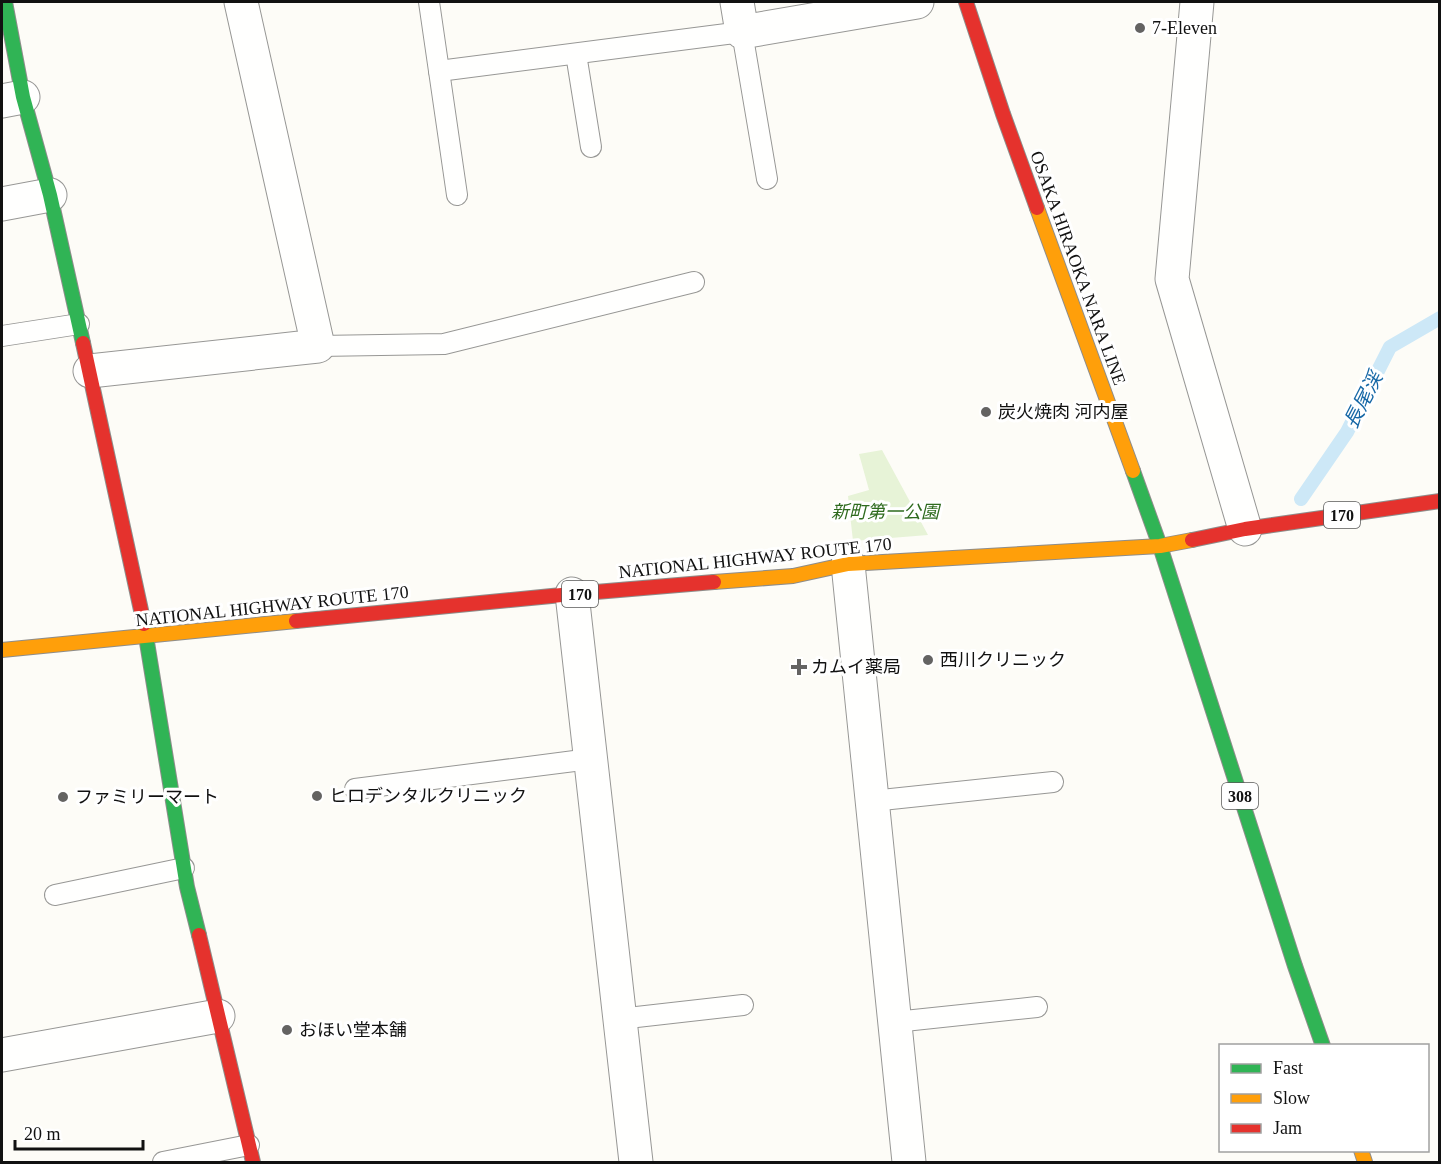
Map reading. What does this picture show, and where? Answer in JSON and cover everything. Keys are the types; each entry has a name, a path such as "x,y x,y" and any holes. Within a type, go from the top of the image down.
{"main road":[{"path":"5,2 12,99 50,195 90,371 147,637 184,868 251,1154"},
{"name":"OSAKA HIRAOKA NARA LINE","path":"966,2 1003,114 1160,546"},
{"name":"NATIONAL HIGHWAY ROUTE 170","path":"2,650 572,594 793,576 848,564 1160,546 1245,529 1440,501"},
{"name":"308","path":"1160,546 1291,955 1322,1044"}],"street":[{"path":"90,371 318,346 241,2"},
{"path":"739,17 917,2"},
{"path":"1197,2 1172,279 1245,529"},
{"path":"2,204 50,195"},
{"path":"848,564 909,1162"},
{"path":"572,594 636,1162"},
{"path":"2,1054 218,1016"}],"lane":[{"path":"429,2 457,195"},
{"path":"439,71 576,54 739,17 767,179"},
{"path":"576,54 591,147"},
{"path":"318,346 444,344 694,282"},
{"path":"2,336 79,324"},
{"path":"355,789 590,759"},
{"path":"872,801 1053,782"},
{"path":"55,895 184,868"},
{"path":"619,1019 743,1005"},
{"path":"895,1022 1037,1007"},
{"path":"163,1162 251,1154"}],"green space":[{"name":"新町第一公園","path":"882,450 928,535 853,541 848,496 869,490 859,454"}],"waterway":[{"name":"長尾渓","path":"1301,499 1347,432 1390,347 1440,318"}],"traffic: fast":[{"path":"5,2 23,97 50,195 83,343"},
{"path":"1133,471 1160,546"},
{"path":"1160,546 1322,1044"},
{"path":"144,624 187,887 199,935"}],"traffic: slow":[{"path":"1037,208 1133,471"},
{"path":"714,582 793,576 848,564 1160,546 1192,540"},
{"path":"2,650 296,621"},
{"path":"1362,1152 1365,1162"}],"traffic: jam":[{"path":"966,2 1037,208"},
{"path":"83,343 144,624"},
{"path":"1192,540 1245,529 1440,501"},
{"path":"296,621 714,582"},
{"path":"199,935 253,1162"}],"place":[{"name":"7-Eleven","path":"1140,28"},
{"name":"炭火焼肉 河内屋","path":"986,412"},
{"name":"西川クリニック","path":"928,660"},
{"name":"カムイ薬局","path":"799,667"},
{"name":"ヒロデンタルクリニック","path":"317,796"},
{"name":"ファミリーマート","path":"63,797"},
{"name":"おほい堂本舗","path":"287,1030"}]}
